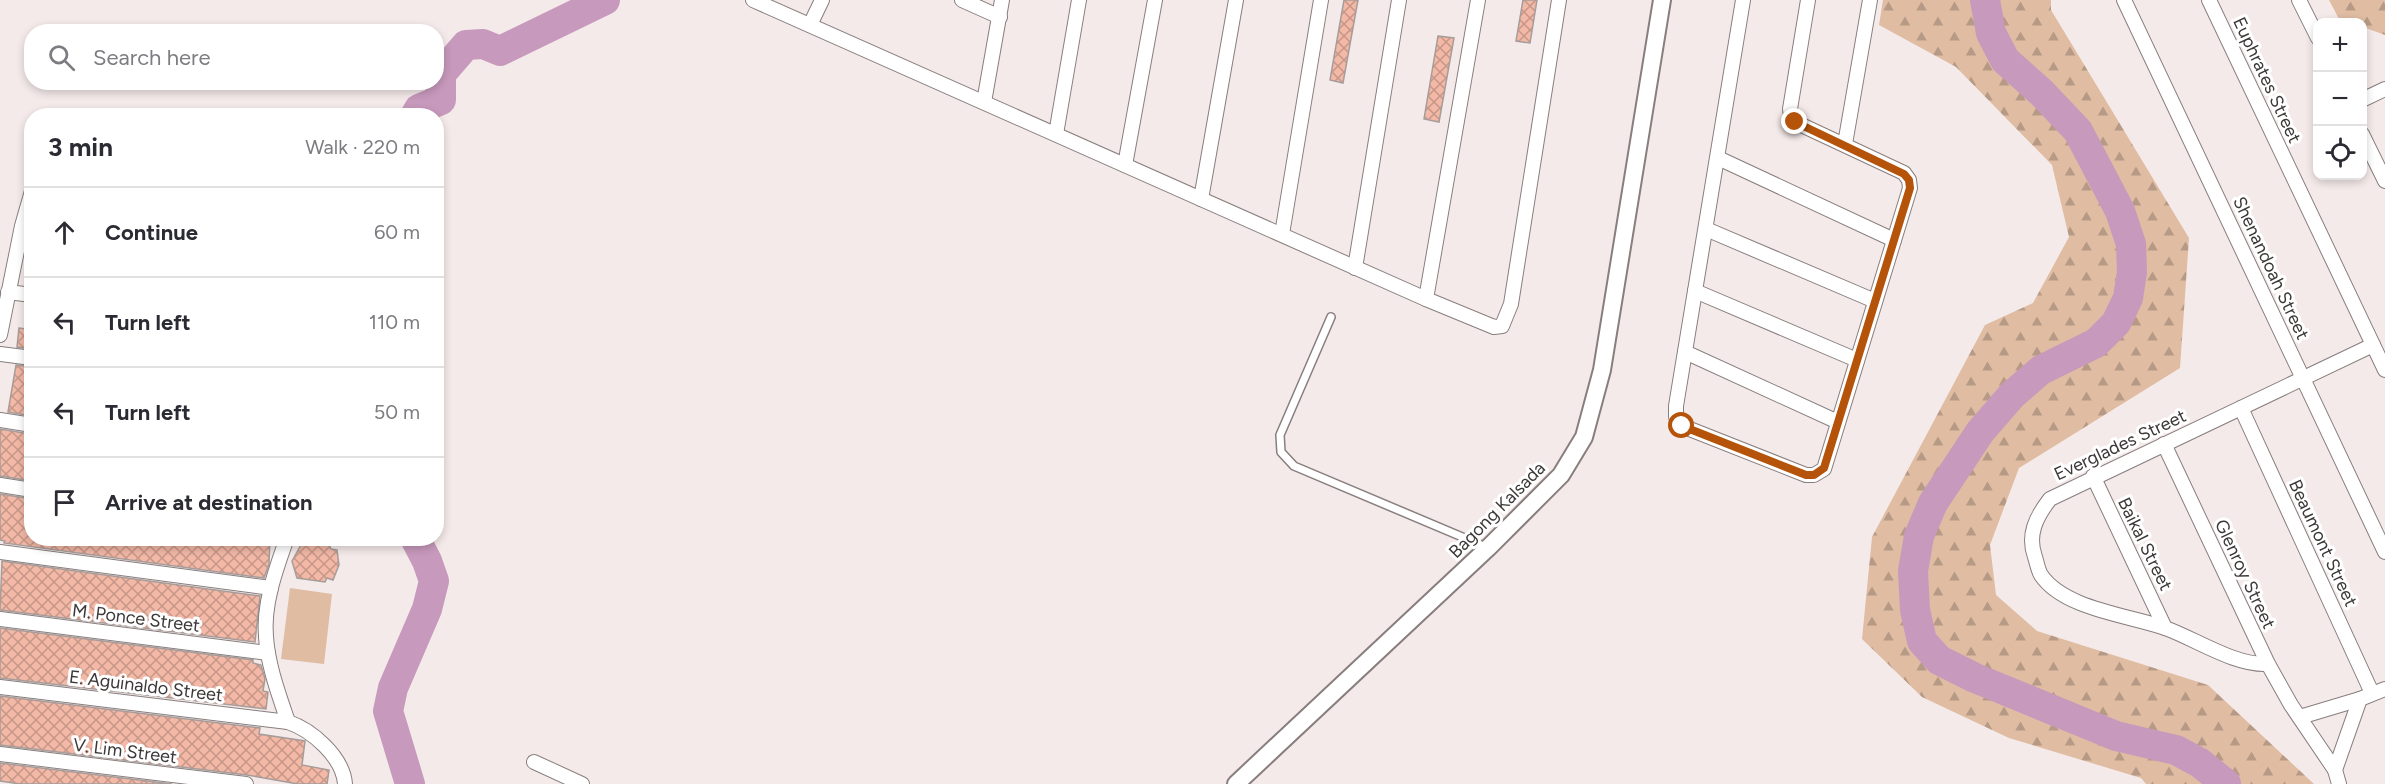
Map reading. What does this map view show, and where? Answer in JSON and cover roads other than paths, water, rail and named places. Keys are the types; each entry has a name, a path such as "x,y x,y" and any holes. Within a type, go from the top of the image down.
{"street":[{"path":"753,0 1355,268 1494,327 1502,326 1512,304 1559,0"},
{"path":"810,25 822,0"},
{"path":"962,0 1000,17"},
{"path":"984,102 1002,0"},
{"path":"1056,134 1079,0"},
{"path":"1125,165 1155,0"},
{"path":"1201,199 1236,0"},
{"path":"1282,234 1321,0"},
{"path":"1355,268 1399,0"},
{"path":"1426,299 1478,0"},
{"name":"Bagong Kalsada","path":"1236,784 1488,548 1561,475 1584,437 1602,370 1662,0"},
{"path":"1743,0 1676,417 1682,426 1806,475 1814,475 1824,468 1910,188 1909,180 1904,174 1795,122 1791,116 1790,109 1808,0"},
{"path":"1845,144 1870,0"},
{"name":"Shenandoah Street","path":"2124,0 2385,552"},
{"name":"Euphrates Street","path":"2209,0 2385,370"},
{"path":"2299,0 2313,29"},
{"path":"2367,98 2385,89"},
{"path":"2367,144 2385,182"},
{"path":"1718,158 1894,240"},
{"path":"1706,229 1875,301"},
{"path":"0,335 8,292 24,237"},
{"path":"1695,291 1857,360"},
{"path":"8,292 24,294"},
{"name":"Everglades Street","path":"2268,664 2258,665 2244,661 2165,628 2079,602 2057,591 2040,574 2033,552 2031,533 2039,513 2050,499 2092,476 2373,345"},
{"path":"1685,352 1838,422"},
{"path":"0,354 24,357"},
{"name":"Beaumont Street","path":"2241,408 2372,694"},
{"path":"0,420 24,424"},
{"name":"Glenroy Street","path":"2164,444 2268,664 2335,770 2339,784"},
{"name":"Baikal Street","path":"2092,476 2165,628"},
{"path":"0,485 24,489"},
{"path":"284,546 271,588 266,627 268,653 288,722 301,726 320,740 344,777 345,784"},
{"path":"0,552 271,588"},
{"name":"M. Ponce Street","path":"0,619 268,653"},
{"name":"E. Aguinaldo Street","path":"0,687 288,722"},
{"path":"2300,717 2372,694"},
{"path":"2335,770 2372,694"},
{"name":"V. Lim Street","path":"0,754 246,784"},
{"path":"534,762 582,784"}],"lane":[{"path":"1331,317 1280,435 1281,452 1294,466 1488,548"}],"waterway":[{"path":"444,71 466,45 483,44 500,51 605,0"},
{"path":"1985,0 1991,33 2005,60 2042,93 2078,131 2120,211 2131,244 2132,272 2128,298 2116,323 2096,343 2041,370 2012,395 1980,432 1933,503 1919,536 1913,571 1915,610 1922,641 1939,660 1975,678 2116,736 2176,750 2200,763 2226,784"},
{"path":"421,108 441,100 441,90"},
{"path":"410,784 388,711 393,688 427,609 434,581 419,546"}]}
